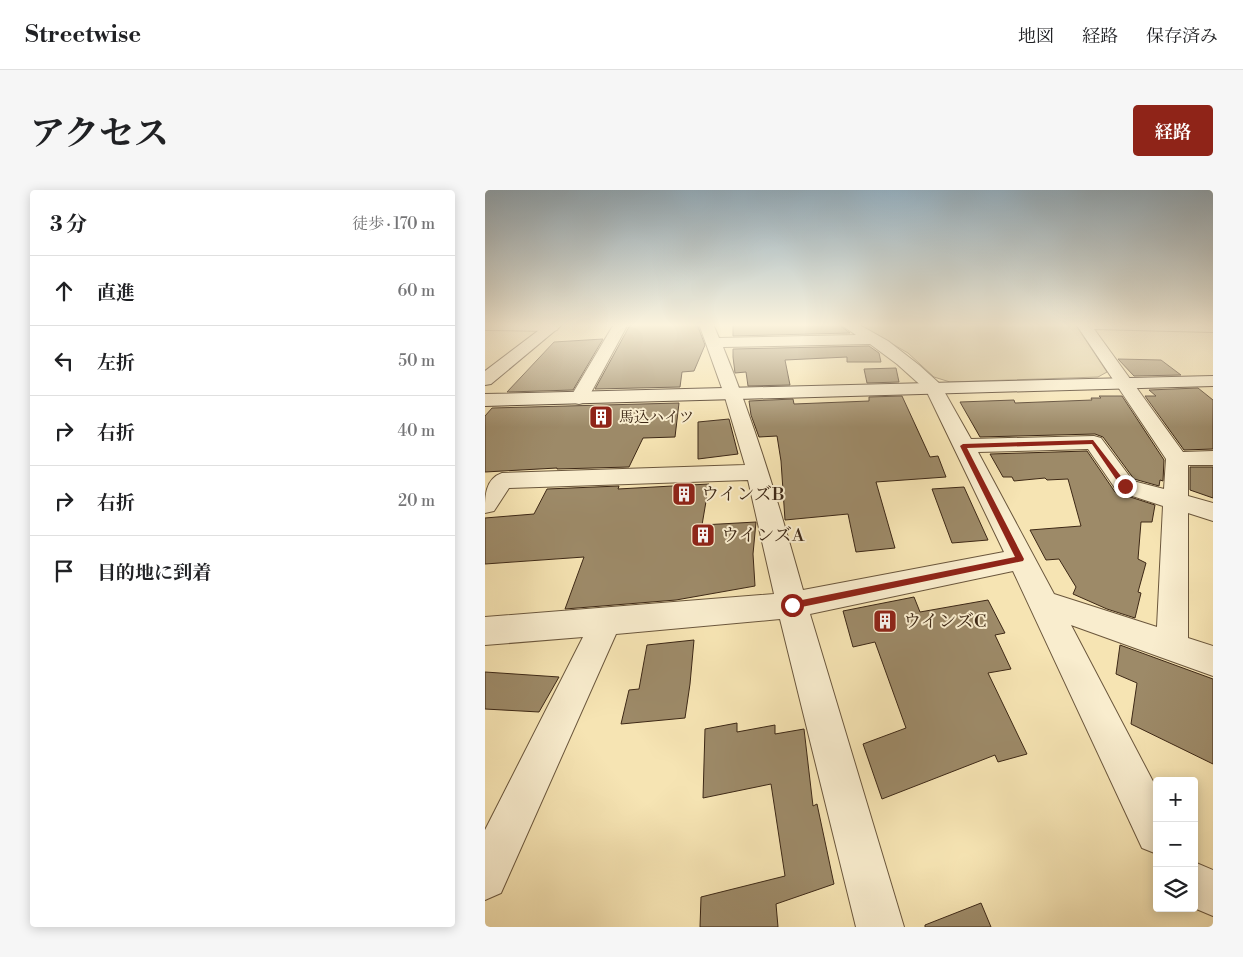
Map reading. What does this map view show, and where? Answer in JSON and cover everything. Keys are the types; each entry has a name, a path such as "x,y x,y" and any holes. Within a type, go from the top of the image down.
{"street":[{"path":"485,380 513,358"},
{"path":"579,398 601,358"},
{"path":"719,358 733,394 758,472 792,605 880,927"},
{"path":"902,358 934,388 1044,603 1153,826"},
{"path":"1108,358 1177,459 1172,646"},
{"path":"485,400 1213,380"},
{"path":"963,446 1093,442 1125,486 1213,512"},
{"path":"1177,459 1213,458"},
{"path":"485,505 502,481 758,472"},
{"path":"485,631 792,605 1020,559"},
{"path":"1044,603 1213,661"},
{"path":"485,877 606,622"},
{"path":"1198,887 1213,893"}],"shaded area":[{"path":"914,358 1098,358 1107,372 1098,377 950,382 934,377"}],"building":[{"path":"539,358 592,358 573,390 507,392"},
{"path":"612,358 699,358 694,371 682,372 680,387 595,389"},
{"path":"733,358 818,358 785,360 790,385 748,386 746,372 735,373"},
{"path":"847,358 880,358 881,362 847,362"},
{"path":"1118,359 1161,360 1181,375 1134,376"},
{"path":"896,368 899,382 867,383 864,369"},
{"path":"1198,388 1213,400 1213,449 1184,450 1145,396 1156,396 1149,390"},
{"path":"902,396 930,457 938,456 946,477 876,482 895,548 856,552 848,514 785,520 781,461 777,436 759,437 751,415 749,401 793,399 794,404 869,401 869,397"},
{"path":"1099,396 1122,396 1164,460 1163,481 1160,480 1159,486 1134,479 1103,437 1095,434 980,437 960,402 1014,400 1015,403 1092,400 1091,398 1101,398"},
{"path":"679,403 675,437 643,438 629,467 485,472 485,416 492,408"},
{"path":"729,419 738,454 698,459 698,422"},
{"path":"1087,451 1115,492 1155,505 1152,522 1141,522 1138,559 1146,563 1138,592 1141,593 1135,618 1107,609 1073,594 1076,587 1059,559 1046,560 1030,530 1081,526 1068,479 1047,480 1045,478 1014,481 1012,477 1003,477 990,454"},
{"path":"1190,467 1213,467 1213,498 1190,490"},
{"path":"709,484 702,525 756,522 753,554 755,586 676,600 565,609 584,557 485,564 485,518 534,514 547,489 619,486 618,489"},
{"path":"964,487 988,540 952,543 932,489"},
{"path":"914,597 920,612 988,600 1005,633 995,635 1011,669 988,673 1027,754 998,762 995,755 882,799 863,744 906,728 875,642 853,647 843,611"},
{"path":"694,640 685,718 621,724 629,690 639,689 647,645"},
{"path":"1120,645 1213,679 1213,764 1131,724 1137,683 1116,674"},
{"path":"485,672 559,677 539,712 485,709"},
{"path":"737,723 737,732 775,725 775,734 804,729 813,806 817,804 834,884 776,904 778,927 700,927 701,897 785,876 771,784 703,798 705,729"},
{"path":"981,903 991,927 925,927 925,925"}],"place":[{"name":"馬込ハイツ","path":"601,417"},
{"name":"ウインズB","path":"684,494"},
{"name":"ウインズA","path":"703,535"},
{"name":"ウインズC","path":"885,621"}],"route":[{"path":"792,605 1020,559 963,446 1093,442 1125,486"}]}
